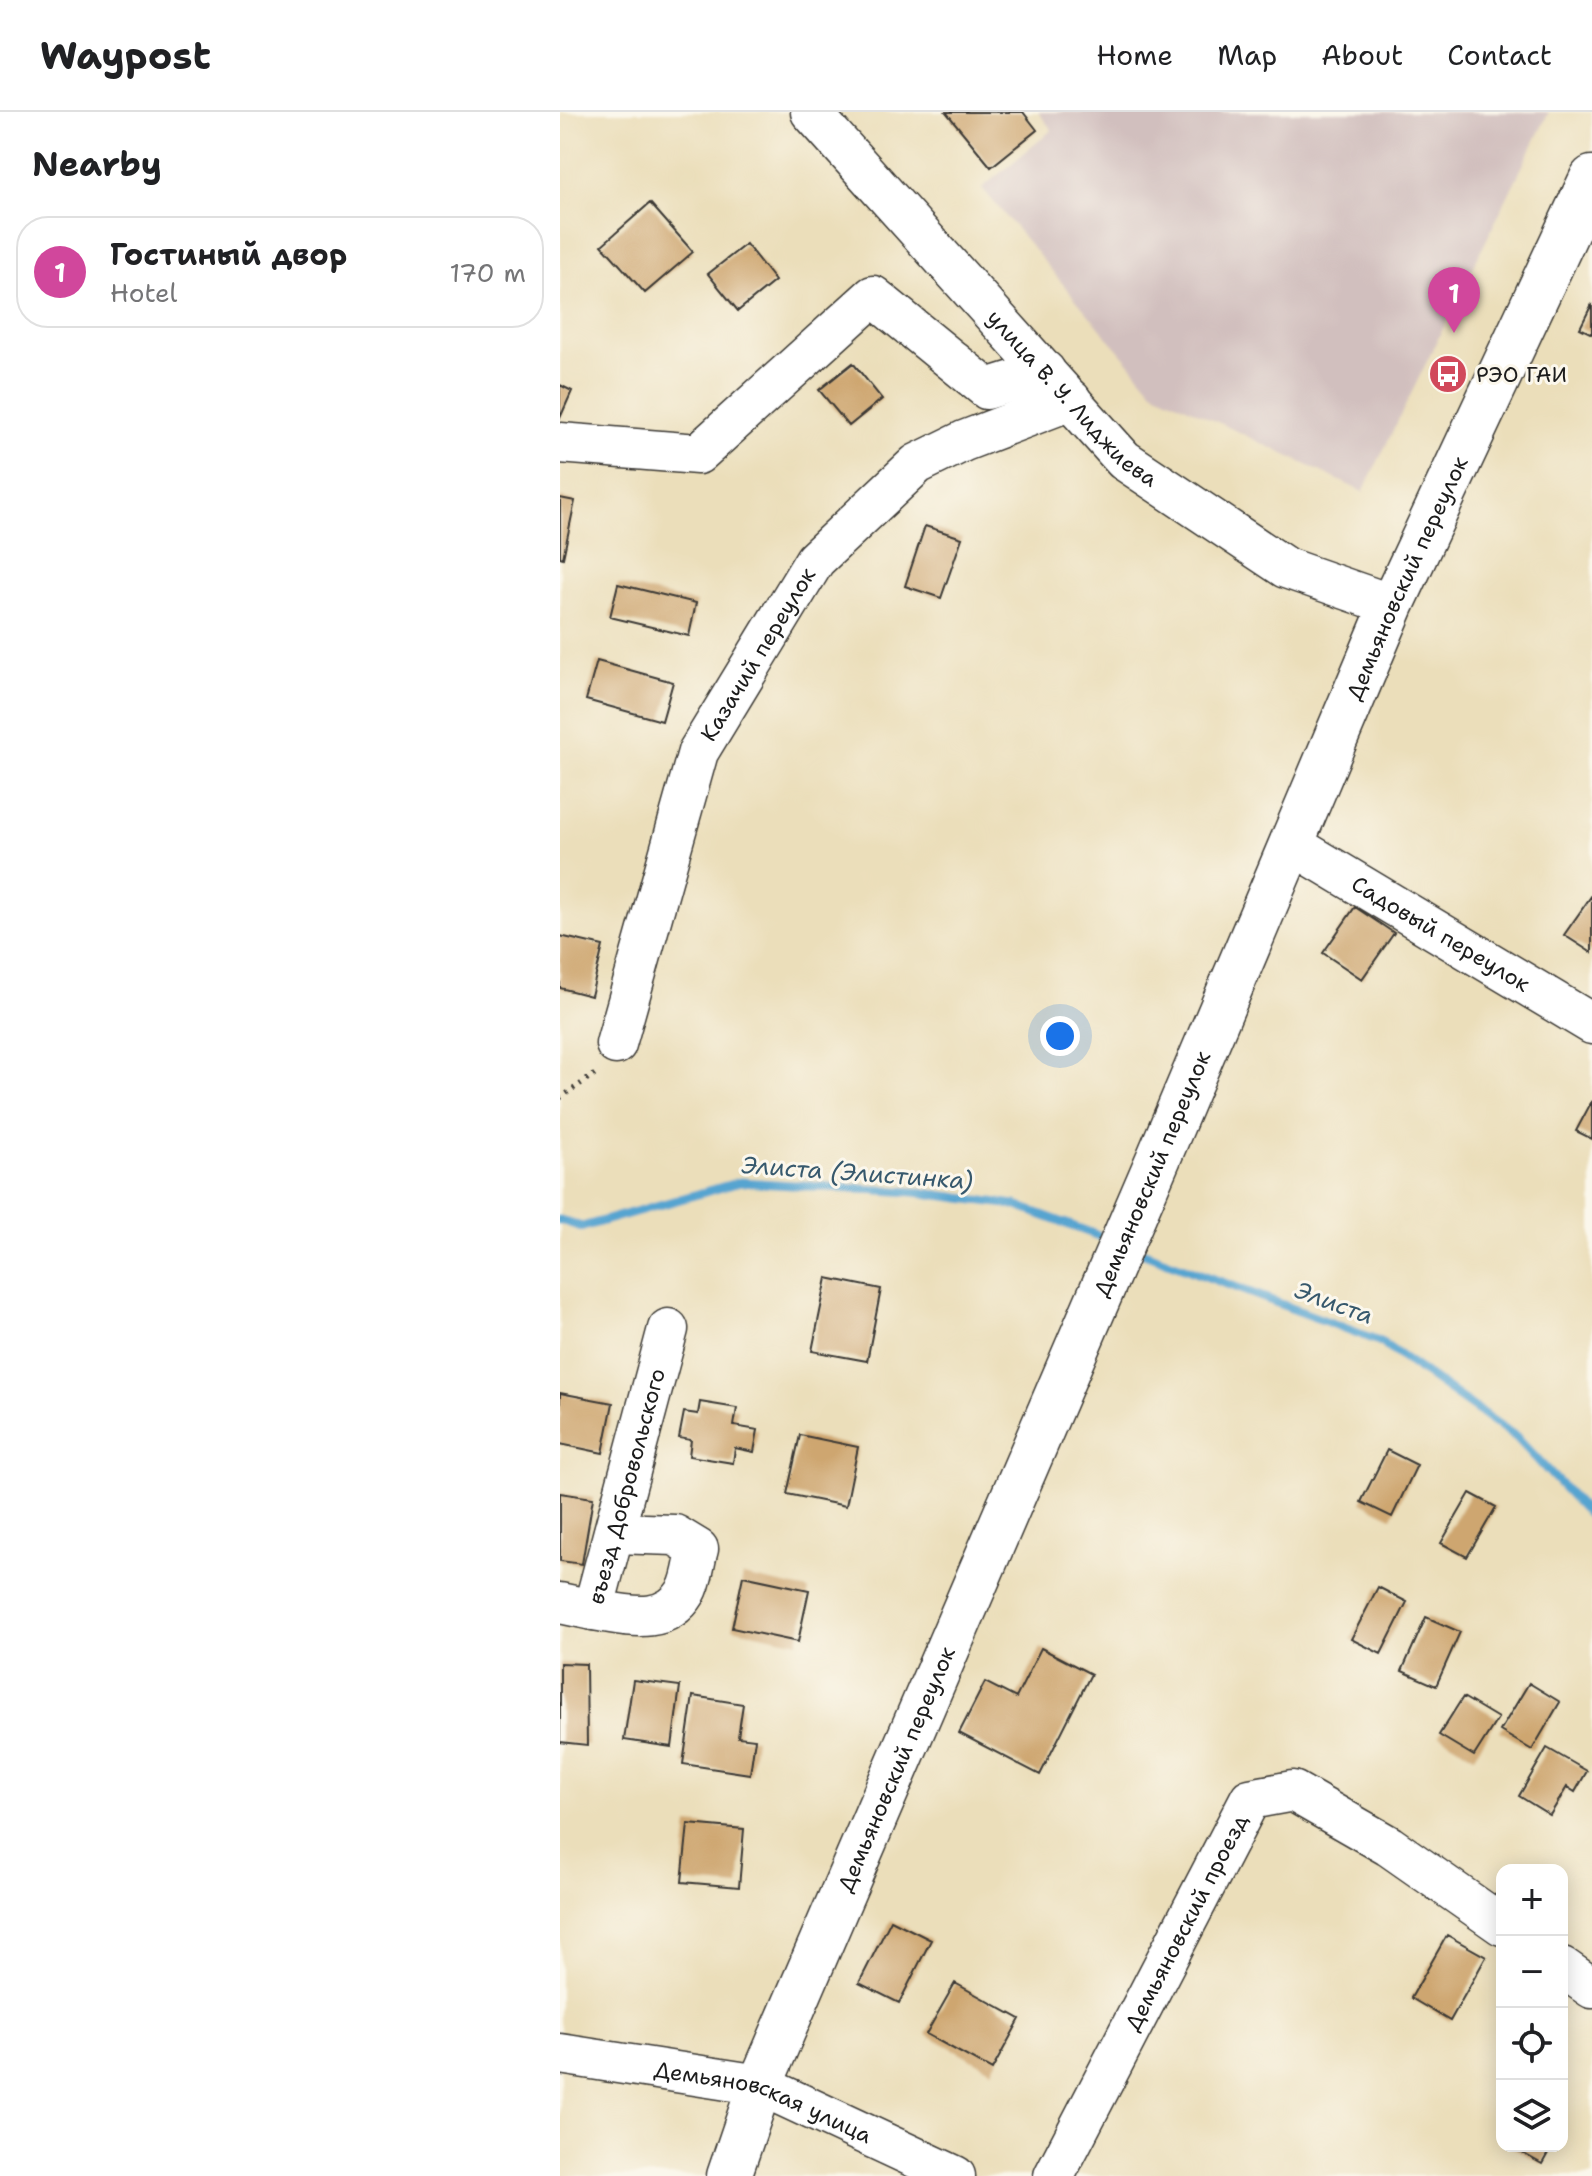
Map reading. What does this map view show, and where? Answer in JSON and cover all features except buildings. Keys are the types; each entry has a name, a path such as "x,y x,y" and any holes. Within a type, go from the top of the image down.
{"main road":[{"name":"Демьяновский переулок","path":"729,2176 760,2085 1159,1157 1392,605 1592,178"}],"street":[{"name":"улица В. У. Лиджиева","path":"811,112 1124,460 1286,568 1392,605"},
{"path":"560,443 698,454 873,296 987,389 1058,385"},
{"name":"Казачий переулок","path":"616,1044 698,752 815,560 917,464 964,441 1058,385"},
{"name":"Садовый переулок","path":"1290,843 1592,1024"},
{"name":"въезд Добровольского","path":"577,1606 614,1533 668,1329"},
{"path":"577,1606 644,1618 672,1609 687,1590 698,1549 675,1535 614,1533"},
{"name":"Демьяновский проезд","path":"1054,2176 1250,1799 1293,1791 1389,1846 1496,1921"},
{"path":"1568,1971 1592,1988"},
{"name":"Демьяновская улица","path":"560,2054 760,2085 955,2176"}],"path":[{"path":"560,1098 596,1076 616,1044"}],"shaded area":[{"path":"1038,112 1549,112 1363,492 1153,391 982,188 1052,130"}],"waterway":[{"name":"Элиста (Элистинка)","path":"560,1220 582,1227 740,1182 915,1192 1015,1205 1110,1240"},
{"name":"Элиста","path":"1131,1248 1379,1341 1516,1437 1592,1518"}],"place":[{"name":"Гостиный двор","path":"1454,333"},
{"name":"РЭО ГАИ","path":"1448,374"}]}
